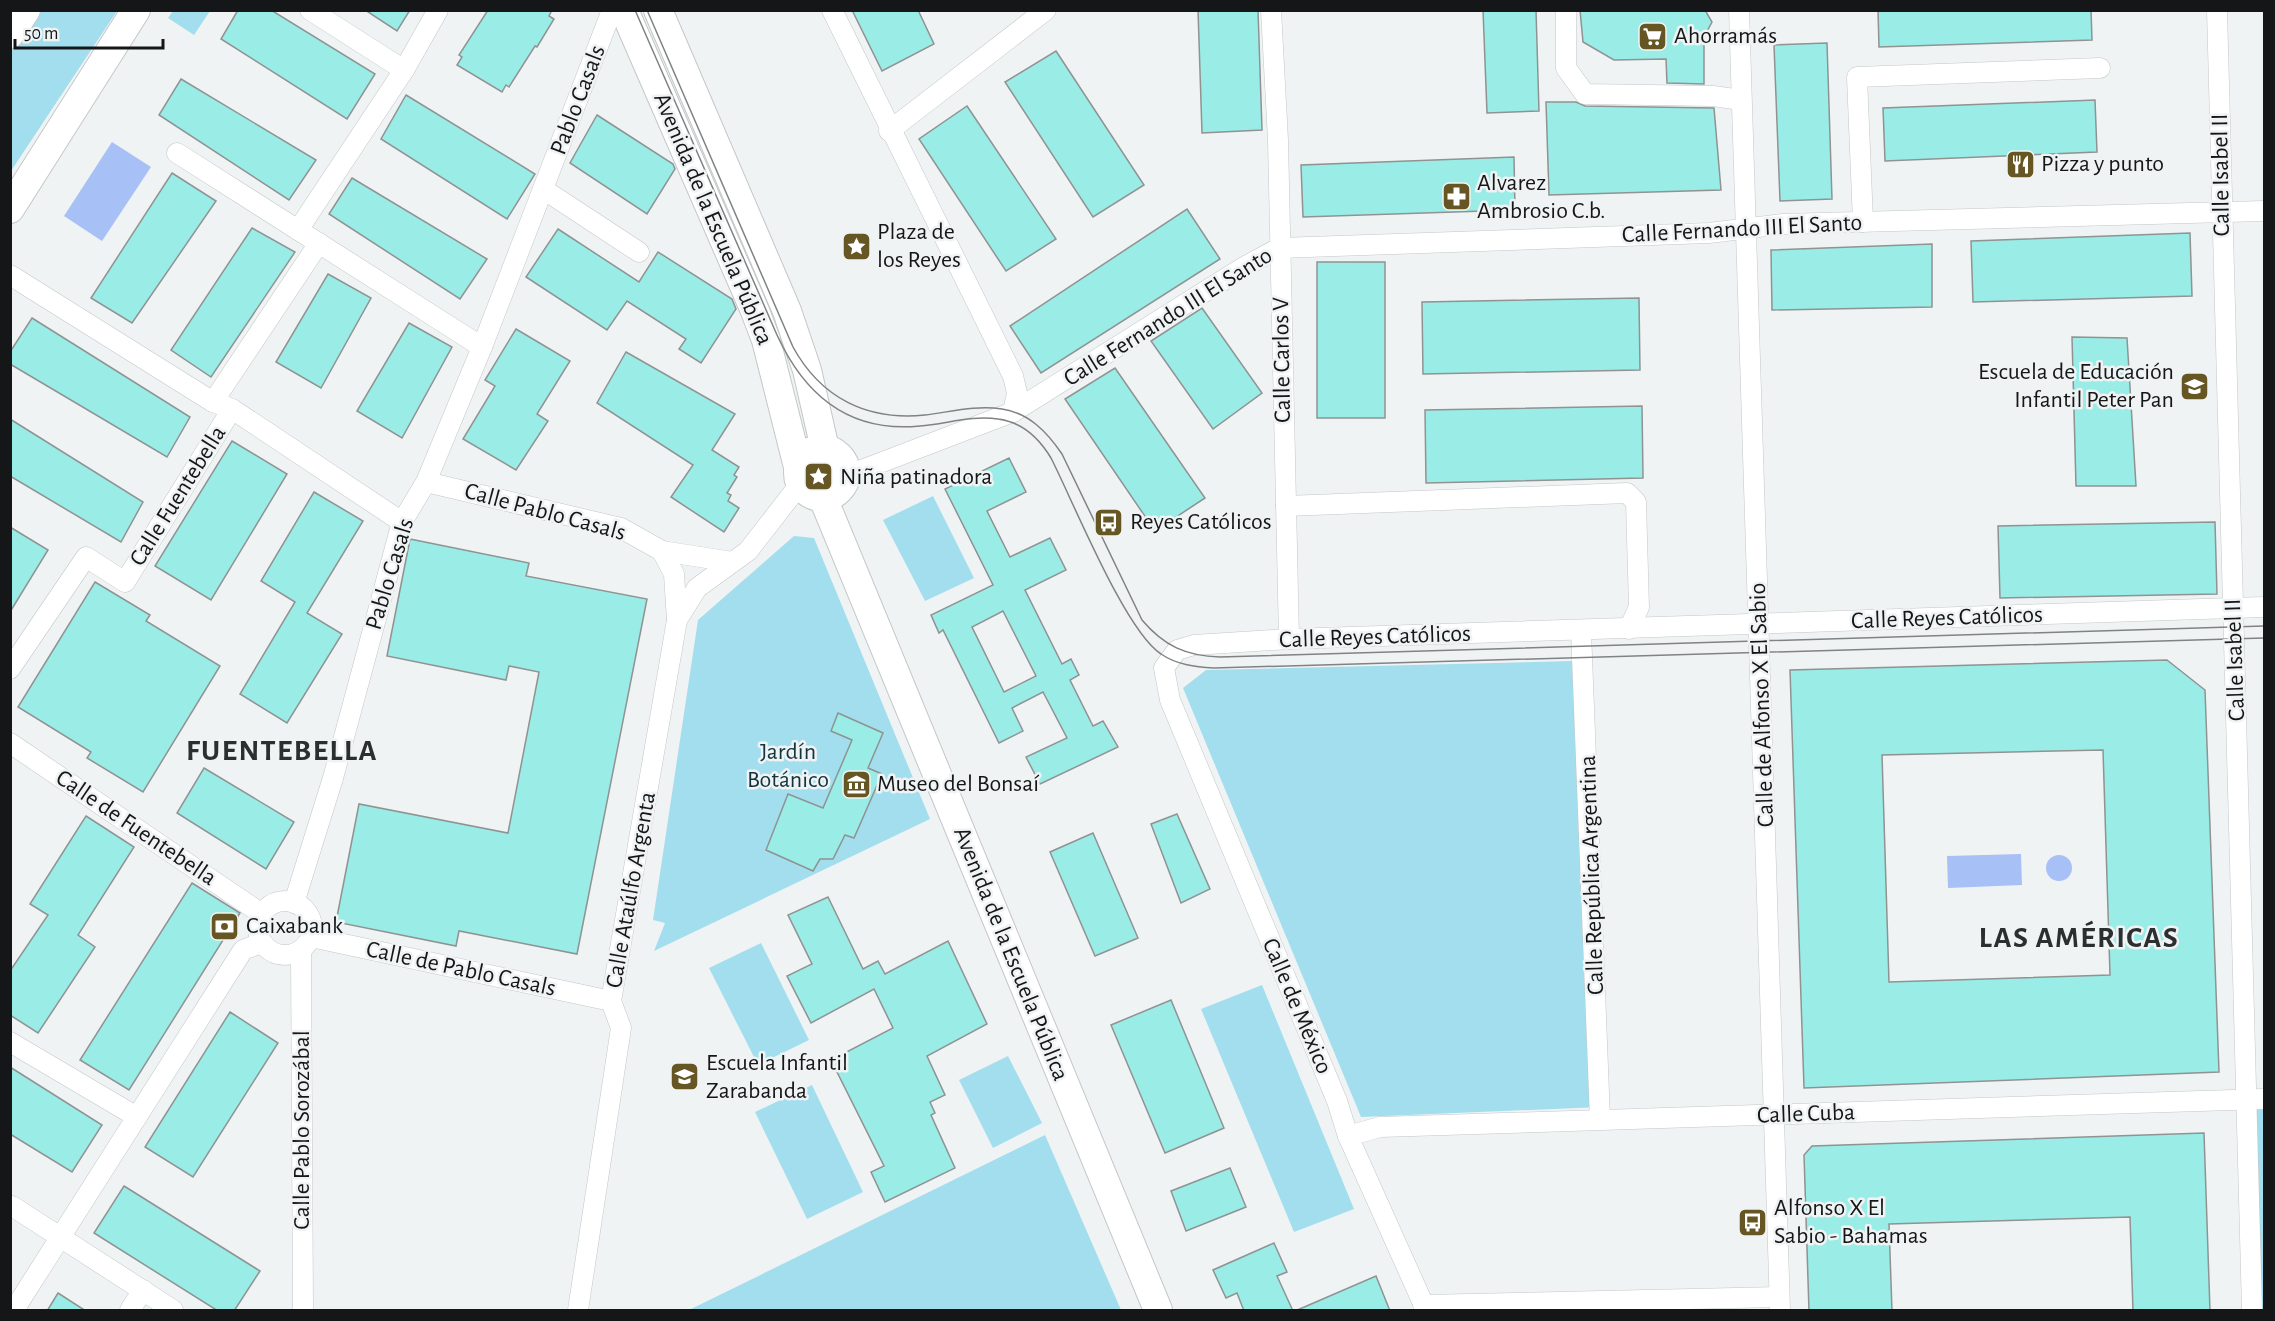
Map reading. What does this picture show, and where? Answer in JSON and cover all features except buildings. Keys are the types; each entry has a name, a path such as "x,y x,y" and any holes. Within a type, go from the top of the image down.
{"street":[{"path":"10,34 26,10"},
{"path":"10,208 136,10"},
{"path":"310,10 404,70"},
{"name":"Calle Fuentebella","path":"213,402 306,236 438,10"},
{"name":"Pablo Casals","path":"294,903 333,778 402,522 426,482 482,347 612,10"},
{"name":"Avenida de la Escuela Pública","path":"624,10 755,311 766,340 807,483 1158,1311"},
{"name":"Avenida de la Escuela Pública","path":"658,10 787,311 807,370 825,449"},
{"path":"832,10 1013,376 1017,393 1013,412"},
{"path":"890,131 1046,10"},
{"name":"Calle Carlos V","path":"1271,10 1278,140 1289,639"},
{"path":"1566,10 1566,68 1585,94 1713,96 1741,100"},
{"name":"Calle de Alfonso X El Sabio","path":"1739,10 1748,228 1780,1304"},
{"name":"Calle Isabel II","path":"2217,10 2233,608 2256,1100 2252,1311"},
{"path":"1863,222 1857,77 2100,68"},
{"path":"177,153 482,347"},
{"path":"543,189 639,252"},
{"name":"Calle Fernando III El Santo","path":"846,476 1013,412 1244,267 1279,248 1709,233 1783,224 2265,212"},
{"name":"Calle Fuentebella","path":"10,274 213,402 232,409 402,522"},
{"name":"Calle Fuentebella","path":"10,669 86,557 125,582 232,409"},
{"path":"732,562 748,551 807,483 808,452 825,449 839,456 844,463 846,476 839,491 807,483"},
{"name":"Calle Pablo Casals","path":"426,482 621,528 662,551 732,562"},
{"path":"1286,506 1627,493 1636,502 1639,607 1629,629"},
{"path":"662,551 674,574 677,620"},
{"name":"Calle Ataúlfo Argenta","path":"578,1311 621,1028 612,1001 677,620 697,588 732,562"},
{"name":"Calle Reyes Católicos","path":"1170,700 1164,668 1177,650 1194,645 1289,639 2265,607"},
{"name":"Calle República Argentina","path":"1581,631 1600,1119"},
{"name":"Calle de México","path":"1170,700 1337,1101 1348,1136 1424,1308"},
{"name":"Calle de Fuentebella","path":"10,743 262,914"},
{"path":"276,903 294,903 304,908 310,917 312,927 306,944 291,955 280,956 269,951 261,943 257,928 262,914 276,903"},
{"path":"14,1311 243,950 261,943"},
{"name":"Calle de Pablo Casals","path":"306,944 612,1001"},
{"name":"Calle Pablo Sorozábal","path":"303,1311 306,944"},
{"path":"10,1042 137,1116"},
{"name":"Calle Cuba","path":"1348,1136 1380,1127 2256,1100"},
{"path":"12,1206 173,1311"},
{"path":"130,1311 142,1290"},
{"path":"1424,1308 1780,1304"}],"green space":[{"path":"36,11 117,11 11,171 11,52"},
{"path":"173,11 210,11 194,35 168,18"},
{"path":"933,496 974,578 925,601 883,520"},
{"name":"Jardín Botánico","path":"794,536 814,538 930,819 654,951 665,923 653,920 698,620"},
{"path":"1574,661 1600,1107 1361,1117 1183,688 1206,670"},
{"path":"761,943 809,1040 758,1065 709,968"},
{"path":"1262,985 1354,1209 1294,1232 1201,1009"},
{"path":"1008,1056 1042,1123 993,1148 959,1080"},
{"path":"812,1085 863,1192 807,1219 755,1112"},
{"path":"2264,1102 2264,1310 2256,1310 2250,1103"},
{"path":"1045,1135 1121,1310 689,1310"}],"shaded area":[{"path":"112,142 151,167 102,241 64,216"},
{"path":"2021,854 2022,885 1948,888 1947,856"},
{"path":"2059,855 2068,859 2072,868 2068,877 2059,881 2050,877 2046,868 2050,859"}],"tram line":[{"path":"635,10 777,335 801,376 833,406 851,416 872,423 895,427 920,426 988,418 1007,421 1029,432 1051,458 1101,564 1132,620 1147,641 1161,654 1174,661 1214,668 2264,638"},
{"path":"647,10 793,347 804,365 832,393 865,410 904,416 992,408 1012,411 1029,419 1050,438 1062,454 1142,620 1167,643 1186,652 1220,657 2264,626"}],"place":[{"name":"Ahorramás","path":"1653,36"},
{"name":"Pizza y punto","path":"2020,164"},
{"name":"Alvarez Ambrosio C.b.","path":"1456,197"},
{"name":"Plaza de los Reyes","path":"856,246"},
{"name":"Escuela de Educación Infantil Peter Pan","path":"2195,386"},
{"name":"Niña patinadora","path":"819,477"},
{"name":"Reyes Católicos","path":"1109,522"},
{"name":"Museo del Bonsaí","path":"856,784"},
{"name":"Caixabank","path":"225,926"},
{"name":"Escuela Infantil Zarabanda","path":"685,1077"},
{"name":"Alfonso X El Sabio - Bahamas","path":"1753,1222"}],"district":[{"name":"FUENTEBELLA","path":"282,751"},
{"name":"LAS AMÉRICAS","path":"2079,938"}]}
